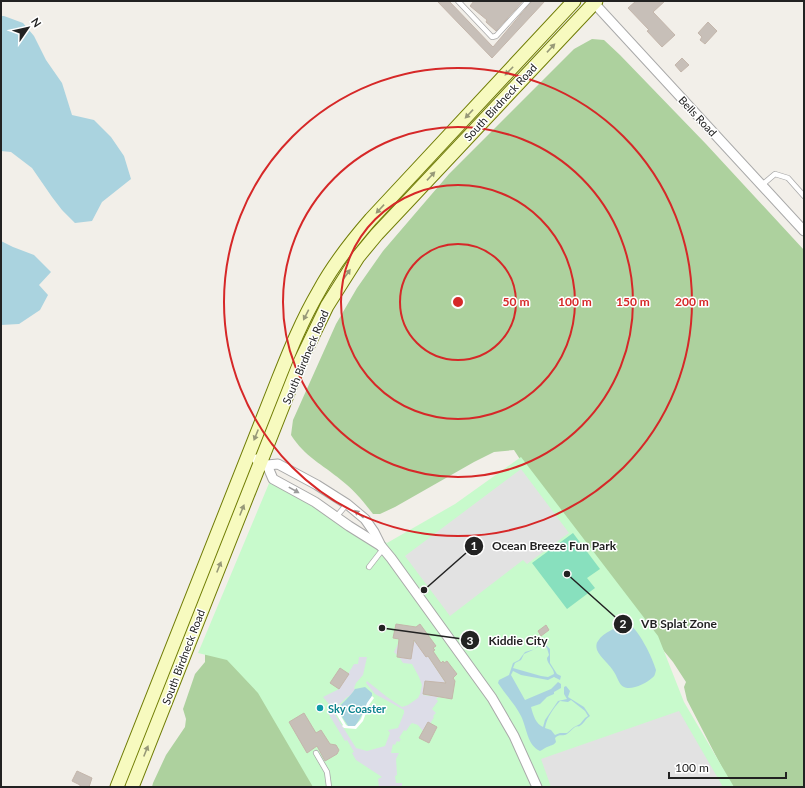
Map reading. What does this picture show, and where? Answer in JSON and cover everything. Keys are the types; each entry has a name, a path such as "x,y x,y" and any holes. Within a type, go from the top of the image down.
{"main road":[{"name":"South Birdneck Road","path":"117,787 298,331 319,291 335,265 371,220 574,1"},
{"name":"South Birdneck Road","path":"132,787 264,464 301,360 314,330 327,306 358,257 395,214 594,2"}],"street":[{"name":"Bells Road","path":"594,2 804,231"},
{"path":"248,455 264,464 278,464 318,485 347,504 365,519 382,547 492,698 514,736 537,787"},
{"path":"264,464 273,479 315,502 382,547"}],"lane":[{"path":"458,1 492,37 496,36 528,1"},
{"path":"762,185 775,174 788,178 804,196"},
{"path":"336,517 347,504"},
{"path":"369,567 382,547"},
{"path":"316,754 327,772 329,787"}],"green space":[{"path":"592,39 604,40 620,55 706,144 804,250 804,787 732,787 687,700 684,687 686,682 673,662 640,622 527,470 514,450 494,452 395,507 380,514 373,514 350,487 308,455 296,443 291,435 293,420 336,324 357,288 383,251 449,174 574,49"},
{"path":"521,457 658,636 684,702 734,787 313,787 258,693 227,660 198,653 270,481 387,543 455,504"},
{"path":"573,533 600,569 587,578 595,588 567,609 532,563"},
{"path":"205,645 244,669 318,787 152,787 166,755 185,727 186,719 183,709 195,674 205,662"}],"shaded area":[{"path":"521,469 569,533 527,564 523,560 450,616 405,556"},
{"path":"400,640 416,642 428,656 445,682 443,693 436,699 438,701 432,709 436,713 430,724 428,722 423,731 418,725 412,723 406,731 404,730 399,738 401,739 399,742 397,741 395,745 393,744 391,753 399,753 396,759 396,783 402,783 402,787 379,787 378,779 382,777 356,760 352,753 354,752 347,740 345,741 328,713 330,710 329,704 323,697 339,689 354,664 358,664 359,657 367,657 363,675 356,683 355,689 351,695 333,711 356,748 367,751 385,746 390,733 388,730 398,728 404,710 375,694 366,683 367,681 402,707 418,698 422,685 412,664 403,663 399,657 398,648 397,655 394,652","holes":["425,681 434,682 432,696 423,695"]},
{"path":"679,711 723,787 551,787 541,759"}],"water":[{"path":"1,16 23,23 34,36 46,60 62,83 72,115 94,120 111,137 124,156 131,179 102,202 92,221 75,223 62,210 32,168 11,152 1,151"},
{"path":"1,241 34,255 51,272 39,285 48,295 40,310 19,324 1,325"},
{"path":"627,623 636,630 652,659 656,670 654,676 650,680 639,686 631,688 624,687 621,684 612,669 598,653 596,646 597,642 603,635"},
{"path":"543,642 550,649 550,663 557,674 561,676 560,680 554,677 548,680 521,675 513,671 511,675 525,700 551,689 558,682 561,684 561,688 554,692 554,694 547,697 540,704 531,707 537,721 543,727 545,720 558,701 567,699 564,694 564,687 566,686 570,691 568,697 584,707 590,716 581,725 575,727 567,734 560,735 555,738 556,742 554,744 540,751 532,745 519,712 498,683 499,680 509,675 513,663 519,660 525,652 535,649","holes":["541,644 547,648 549,655 547,660 554,674 548,677 541,676 513,668 515,663 521,660 524,654 535,649","571,700 585,711 588,716 567,733 555,735 551,730 545,728 549,717 560,701 568,702"]},
{"path":"365,687 372,693 372,696 355,726 348,726 337,709 355,689"}],"pier":[{"path":"372,696 374,698 369,705 363,721 356,729 344,728 334,710 337,709 346,725 355,726 361,719 367,703"}],"building":[{"path":"437,1 449,1 493,47 532,1 545,1 492,58"},
{"path":"474,1 523,1 496,31 486,22 487,20 470,6"},
{"path":"636,1 665,1 653,12 675,35 662,47 647,31 649,30 628,8"},
{"path":"708,22 717,31 705,44 700,40 702,37 698,33"},
{"path":"682,58 689,65 681,72 675,65"},
{"path":"396,624 416,627 420,624 436,646 433,648 435,650 433,651 441,663 443,661 444,663 447,661 457,674 453,678 455,681 452,699 423,694 425,681 446,683 428,656 426,657 414,640 411,659 397,657 399,639 393,638"},
{"path":"546,625 549,630 541,636 538,631"},
{"path":"340,668 349,674 339,689 330,683"},
{"path":"304,713 316,733 321,730 330,744 336,745 339,750 337,754 325,761 317,746 307,753 289,722"},
{"path":"428,722 437,727 429,743 419,738"},
{"path":"77,771 92,778 89,787 80,787 80,785 72,781"}],"place":[{"name":"VB Splat Zone","path":"567,574"},
{"name":"Ocean Breeze Fun Park","path":"424,590"},
{"name":"Kiddie City","path":"382,628"},
{"name":"Sky Coaster","path":"320,708"}]}
